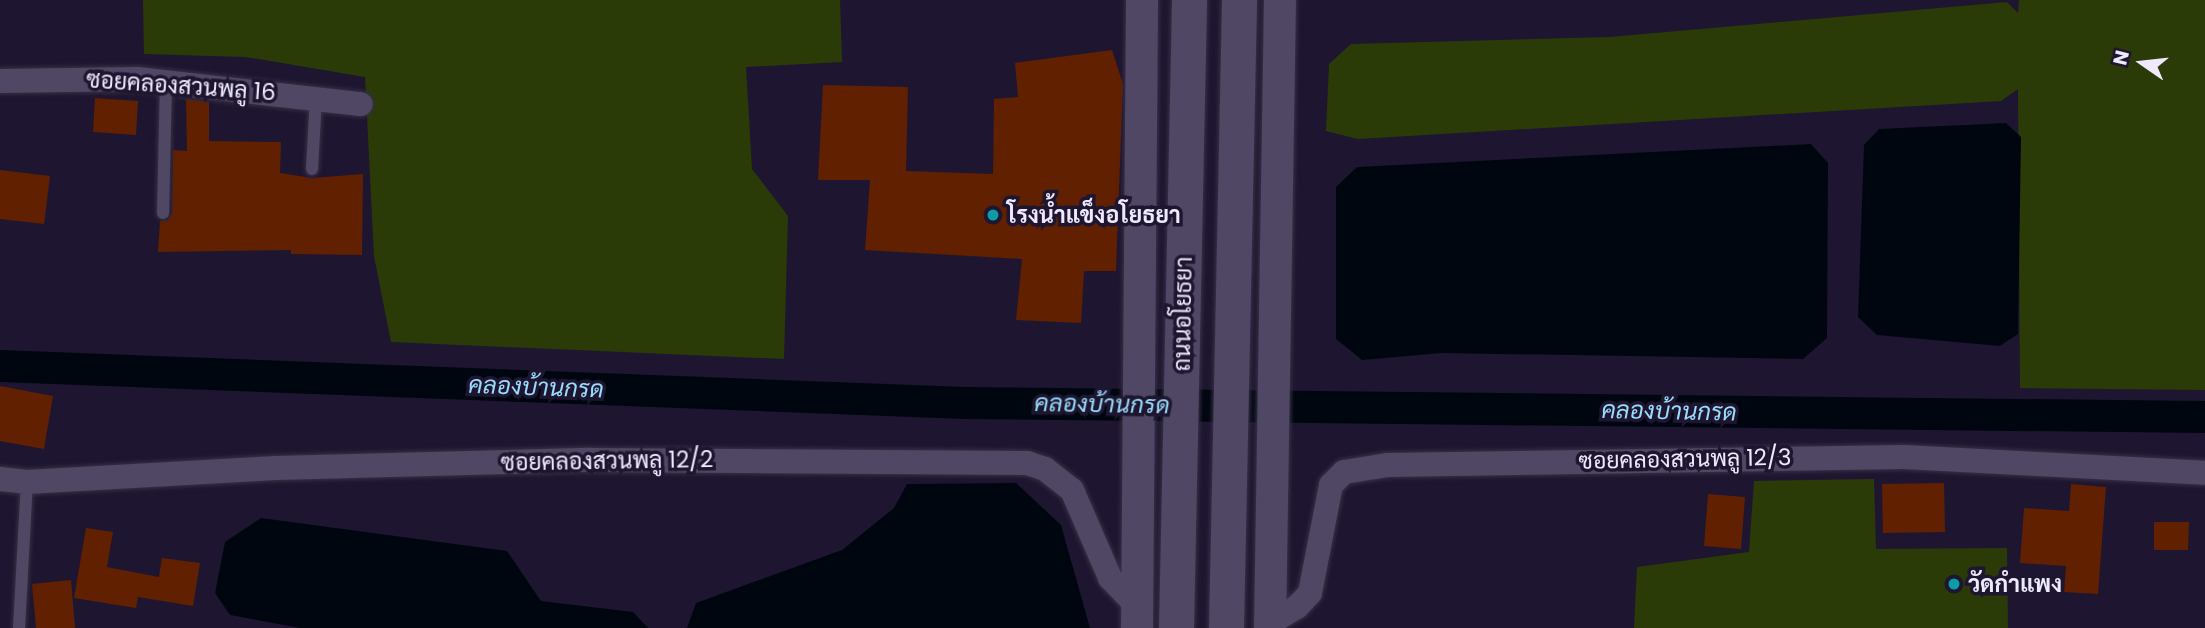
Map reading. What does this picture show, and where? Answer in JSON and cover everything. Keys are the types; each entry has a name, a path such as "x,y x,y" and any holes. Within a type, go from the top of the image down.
{"main road":[{"name":"ถนนอโยธยา","path":"1176,628 1189,0"},
{"path":"1226,628 1239,0"}],"street":[{"name":"ถนนอโยธยา","path":"1137,617 1142,0"},
{"path":"1270,625 1280,0"},
{"name":"ซอยคลองสวนพลู 16","path":"0,81 166,82 360,104"},
{"name":"ซอยคลองสวนพลู 12/3","path":"1270,625 1297,607 1310,593 1331,485 1343,472 1388,465 1903,457 2205,473"},
{"name":"ซอยคลองสวนพลู 12/2","path":"0,479 27,482 276,468 590,460 1027,463 1045,469 1072,490 1100,560 1137,617"}],"lane":[{"path":"163,213 166,82"},
{"path":"312,169 316,97"},
{"path":"19,628 27,482"}],"green space":[{"path":"143,0 840,0 842,62 746,67 752,169 788,216 784,359 391,342 374,256 365,77 246,57 144,54"},
{"path":"2019,0 2205,0 2205,390 2020,388 2018,89 2001,101 1358,139 1326,131 1329,64 1351,44 1610,37 2007,2 2018,13"},
{"path":"1874,479 1876,549 2007,548 2008,628 1634,628 1637,567 1749,552 1754,481"}],"shaded area":[{"path":"2006,123 2021,137 2018,334 2000,346 1877,335 1858,317 1864,145 1879,129"},
{"path":"1811,144 1828,163 1827,338 1803,359 1442,353 1362,360 1336,339 1336,187 1357,167"},
{"path":"1016,483 1061,525 1090,628 687,628 696,603 842,550 894,508 907,484"},
{"path":"261,518 507,551 541,601 633,612 648,628 300,628 230,615 215,593 225,542"}],"building":[{"name":"โรงน้ำแข็งอโยธยา","path":"1112,50 1123,84 1116,271 1084,271 1081,323 1016,320 1022,259 865,250 870,180 818,180 823,85 908,87 906,171 993,174 994,99 1018,97 1015,63"},
{"path":"95,98 138,101 136,135 93,132"},
{"path":"186,99 209,102 209,141 281,142 280,173 312,178 363,174 362,255 291,254 291,250 158,252 160,221 168,220 172,213 173,150 187,151"},
{"path":"0,170 50,176 44,224 0,219"},
{"path":"0,386 53,396 44,449 0,441"},
{"path":"1944,483 1945,532 1883,533 1882,484"},
{"path":"2071,484 2106,487 2098,594 2064,592 2066,566 2020,563 2024,508 2069,511"},
{"path":"1708,494 1745,497 1741,549 1704,546"},
{"path":"2154,522 2189,522 2188,550 2154,550"},
{"path":"86,528 113,532 107,567 159,577 162,558 200,563 193,606 138,597 136,608 74,598"},
{"path":"71,580 75,628 36,628 32,584"}],"waterway":[{"name":"คลองบ้านกรด","path":"0,366 964,403 2205,417"}],"place":[{"name":"โรงน้ำแข็งอโยธยา","path":"993,215"},
{"name":"วัดกำแพง","path":"1954,584"}]}
